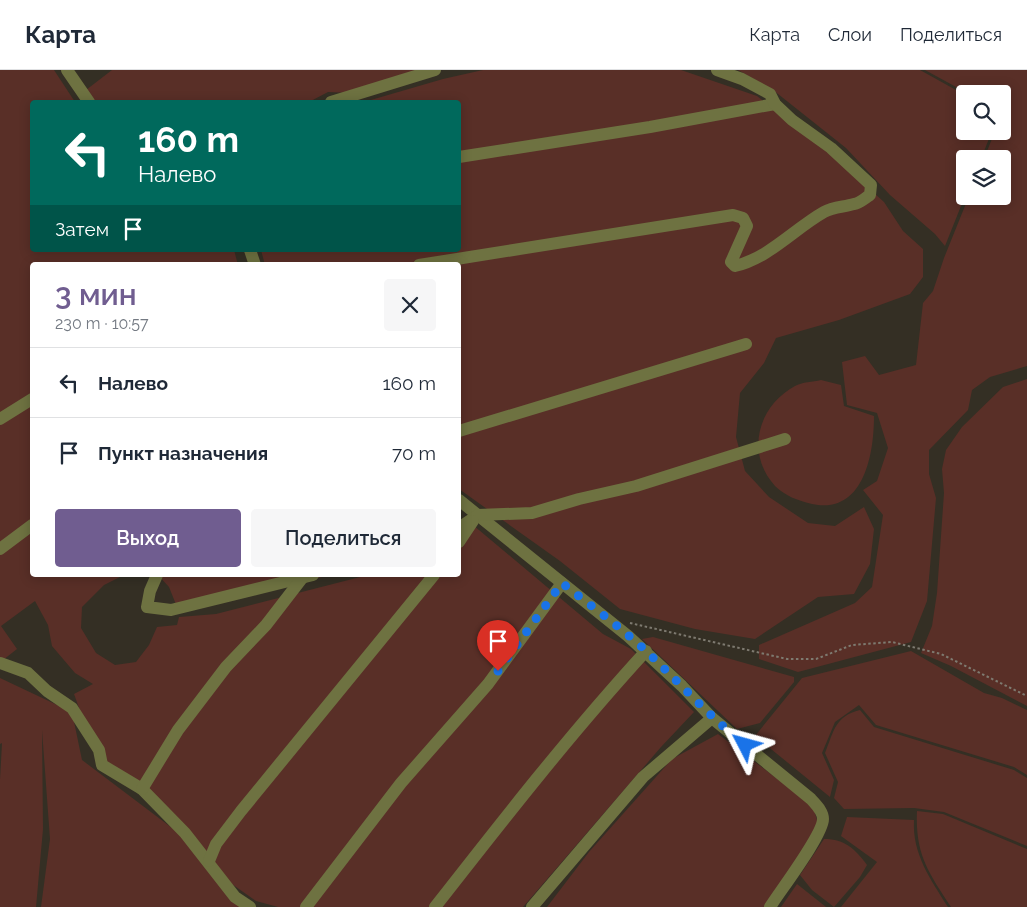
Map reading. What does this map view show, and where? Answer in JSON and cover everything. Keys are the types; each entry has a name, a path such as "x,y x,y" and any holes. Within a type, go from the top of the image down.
{"street":[{"path":"67,70 88,100"},
{"path":"338,100 435,70"},
{"path":"438,262 733,215 743,218 746,226 731,262 736,266 746,263 827,210 856,204 870,195 871,185 831,148 792,120 776,104 770,94 742,79 717,70"},
{"path":"461,157 650,127 776,104"},
{"path":"461,430 746,344"},
{"path":"0,419 30,400"},
{"path":"461,527 478,515 532,513 655,480 785,439"},
{"path":"461,502 646,651 712,718 811,799 820,810 823,818 819,833 770,907"},
{"path":"461,539 478,515"},
{"path":"0,549 30,526"},
{"path":"156,577 150,591 147,607 171,610 304,577"},
{"path":"142,789 178,730 226,667 266,625 307,577"},
{"path":"209,861 216,844 241,811 432,577"},
{"path":"306,907 402,783 488,684 562,583"},
{"path":"434,907 589,713 646,651"},
{"path":"0,663 28,673 47,691 72,708 99,750 102,765 142,789 209,861 217,875 235,897 250,907"},
{"path":"532,907 644,777 712,718"}],"path":[{"path":"622,621 787,659 816,659 852,645 892,642 941,654 1027,696"}],"shaded area":[{"path":"0,70 54,70 74,100 30,100 30,252 235,252 237,262 30,262 30,577 120,577 104,585 82,607 81,628 96,653 115,665 136,662 149,645 157,627 177,625 179,617 216,614 360,577 461,577 461,540 473,525 603,634 631,649 694,712 661,747 523,907 278,907 256,901 229,882 186,827 96,755 74,694 93,684 75,673 52,646 48,625 35,601 1,626 17,649 3,660 0,659"},
{"path":"112,70 423,70 351,93 328,92 313,100 94,100 86,90"},
{"path":"483,70 681,70 757,96 824,148 884,202 903,231 923,249 923,277 910,294 839,320 776,338 764,363 740,393 736,437 745,471 769,497 808,523 835,526 864,507 874,529 870,564 854,594 818,597 755,639 695,629 620,609 560,561 461,490 461,262 264,262 262,252 461,252 461,100 371,100 443,79"},
{"path":"738,70 920,70 956,90 956,140 988,140 985,150 956,150 956,205 961,205 945,246 935,234 890,195 846,148 773,90"},
{"path":"925,70 1027,70 1027,366 990,377 972,390 968,410 929,450 929,474 936,498 927,601 911,642 798,672 759,659 759,645 855,603 872,587 883,515 863,490 877,481 888,448 877,413 847,405 842,362 865,356 879,375 916,365 923,303 933,291 965,205 1011,205 1011,150 988,150 991,140 1011,140 1011,85 956,85 956,87"},
{"path":"1027,379 1027,706 951,666 921,653 932,626 937,593 944,493 942,469 946,450 962,427 1003,387"},
{"path":"821,380 841,385 844,406 874,416 872,447 863,478 854,491 844,500 830,505 812,504 779,490 766,473 760,459 758,445 760,431 772,405 795,386"},
{"path":"160,577 322,577 206,606 177,607 169,587"},
{"path":"653,637 794,677 794,682 760,723 737,729 642,639"},
{"path":"911,651 984,693 1002,698 1027,710 1027,775 1014,767 876,725 859,705 835,722 822,753 834,780 830,797 755,736 802,678"},
{"path":"0,678 72,712 82,760 180,834 243,907 41,907 50,839 42,730 43,829 36,907 0,907 0,780 2,743 0,744"},
{"path":"860,710 874,727 1014,770 1027,778 1027,846 944,812 914,808 844,809 834,798 838,782 825,753 833,731 840,720"},
{"path":"718,734 813,806 819,827 766,907 547,907 589,852 672,759"},
{"path":"917,811 943,814 1027,849 1027,907 951,907 930,873 921,851 918,839"},
{"path":"847,817 914,820 914,832 919,855 929,877 948,907 841,907 877,862 841,836"},
{"path":"824,839 831,839 849,846 867,865 860,877 834,907 812,890 800,875"},
{"path":"797,884 826,907 781,907"}],"route":[{"path":"498,671 562,583 637,643 712,718 745,745"}]}
